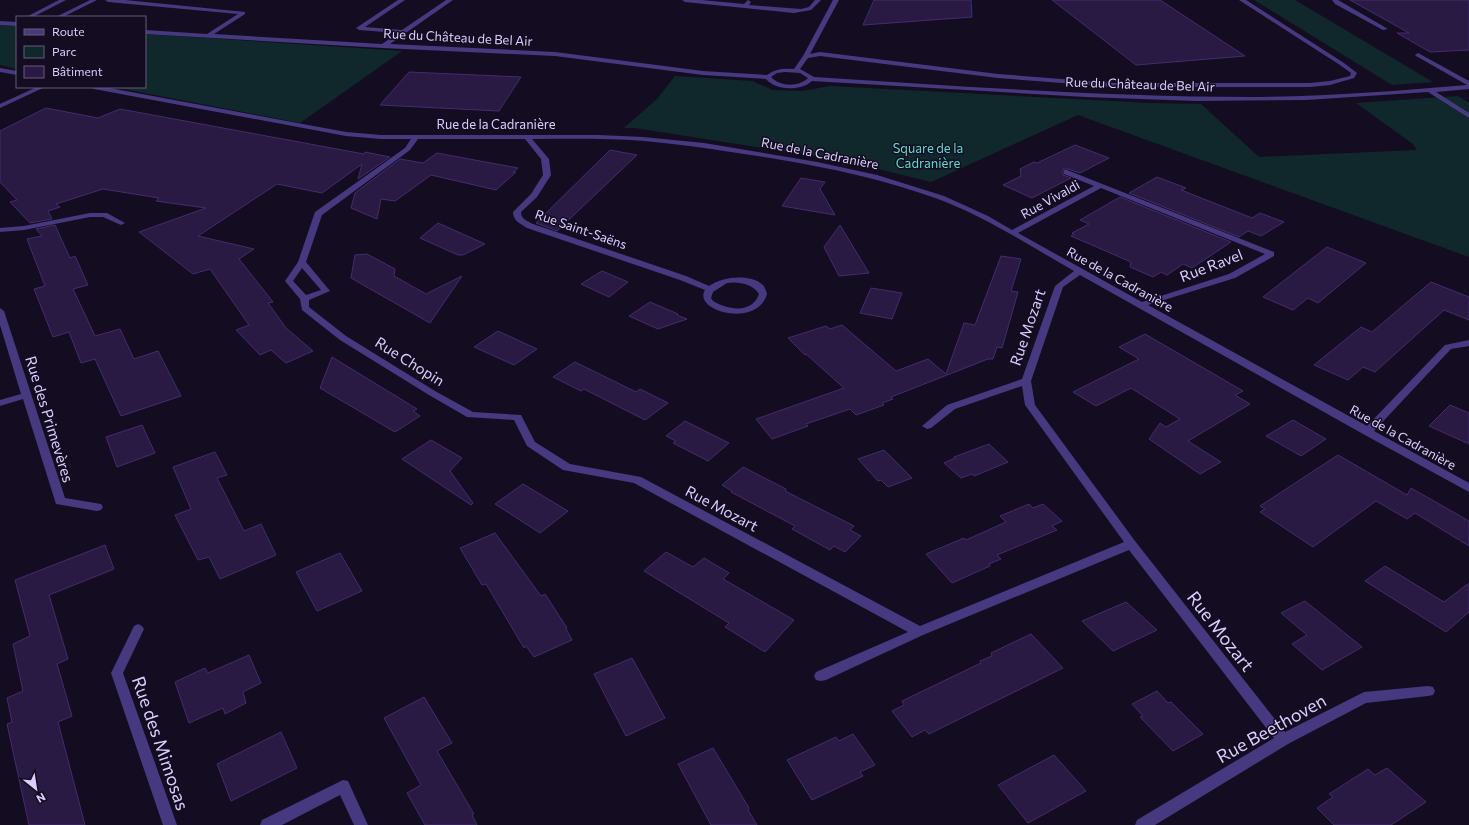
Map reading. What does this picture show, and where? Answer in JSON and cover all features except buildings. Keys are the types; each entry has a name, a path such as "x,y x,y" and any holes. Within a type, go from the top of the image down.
{"street":[{"path":"30,16 63,0"},
{"path":"61,16 94,0"},
{"path":"108,0 243,13 208,36"},
{"path":"402,0 358,28 403,32"},
{"path":"383,46 450,0"},
{"path":"685,0 795,11 807,10 814,6 818,0"},
{"path":"745,6 749,0"},
{"path":"796,70 806,56 836,0"},
{"path":"806,56 820,54 968,72 1072,82 1144,85 1310,85 1330,83 1352,77 1354,73 1342,64 1242,0"},
{"path":"1336,0 1337,3 1385,29"},
{"path":"0,23 16,23"},
{"name":"Rue du Château de Bel Air","path":"146,32 383,46 555,54 703,73 768,77"},
{"path":"1418,55 1469,84"},
{"path":"0,70 16,73"},
{"path":"796,70 806,72 811,76 811,79 804,84 788,86 774,83 768,77 775,72 796,70"},
{"name":"Rue du Château de Bel Air","path":"811,79 1102,96 1204,99 1295,99 1469,88"},
{"path":"0,106 40,88"},
{"name":"Rue de la Cadranière","path":"99,88 346,134 381,137 599,137 650,139 704,145 817,164 874,177 915,189 962,207 1013,233 1469,488"},
{"path":"1429,90 1469,116"},
{"name":"Rue Chopin","path":"416,137 408,149 318,214 302,262 289,281 304,299 305,308 344,338 432,393 471,415 517,417"},
{"name":"Rue Saint-Saëns","path":"527,137 545,159 548,175 534,195 517,212 516,216 521,221 530,226 683,278 709,289"},
{"name":"Rue Vivaldi","path":"1067,172 1186,220"},
{"name":"Rue Vivaldi","path":"1013,233 1099,186"},
{"path":"0,230 24,228 90,215 104,215 121,223"},
{"name":"Rue Ravel","path":"1140,305 1232,276 1271,254 1186,220"},
{"path":"302,262 326,291 304,299"},
{"name":"Rue Mozart","path":"1080,271 1058,286 1026,381 1030,405 1131,544 1283,740"},
{"path":"730,280 748,281 761,288 764,293 764,298 754,307 741,310 727,310 711,304 707,294 709,289 721,282 730,280"},
{"name":"Rue des Primevères","path":"0,310 28,395 60,501 97,507"},
{"path":"1368,432 1448,347 1469,342"},
{"name":"Rue Mozart","path":"927,426 951,407 1026,381"},
{"path":"0,403 28,395"},
{"name":"Rue Mozart","path":"517,417 531,444 567,466 637,480 919,632"},
{"path":"822,676 919,632 1131,544"},
{"name":"Rue des Mimosas","path":"138,630 117,673 170,825"},
{"name":"Rue Beethoven","path":"1142,825 1283,740 1364,698 1428,691"},
{"path":"267,825 343,786 361,825"}],"green space":[{"path":"1254,0 1295,0 1433,82 1392,85"},
{"path":"0,25 16,26 16,69 0,65"},
{"path":"146,34 402,51 300,123 118,88 146,88"},
{"name":"Square de la Cadranière","path":"675,76 752,81 773,90 803,91 830,86 1149,103 1201,104 1259,157 1417,150 1413,144 1356,103 1458,96 1469,103 1469,257 1078,115 931,182 846,161 635,128 624,128 657,99"}]}
